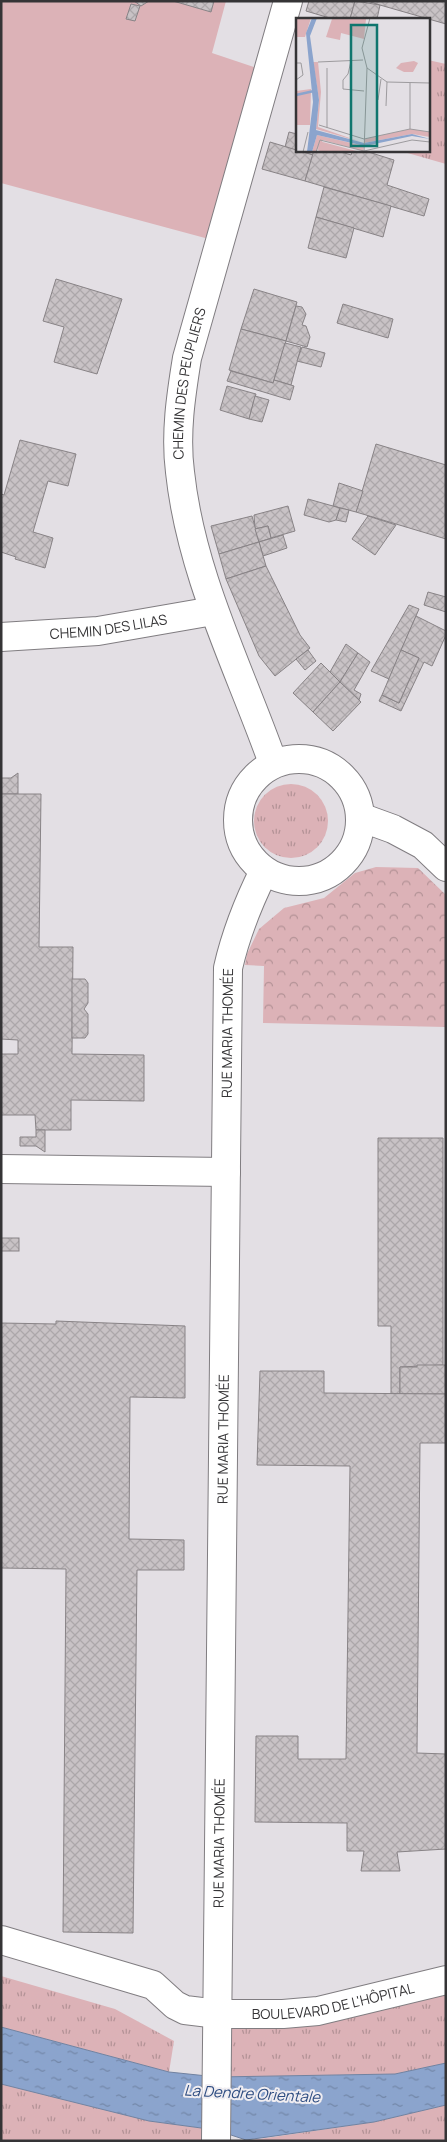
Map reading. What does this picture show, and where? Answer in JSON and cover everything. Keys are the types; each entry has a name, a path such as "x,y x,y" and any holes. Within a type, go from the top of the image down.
{"street":[{"name":"CHEMIN DES PEUPLIERS","path":"273,763 213,611 198,562 179,471 180,404 188,358 288,1"},
{"name":"CHEMIN DES LILAS","path":"1,637 98,631 213,611"},
{"path":"290,759 308,760 328,767 344,779 355,797 360,817 358,837 350,854 337,868 320,878 301,882 282,880 264,871 250,857 240,839 238,819 242,799 252,781 273,763 290,759"},
{"path":"360,817 393,829 423,845 446,867"},
{"name":"RUE MARIA THOMÉE","path":"216,2141 228,968 241,919 264,871"},
{"path":"1,1169 226,1172"},
{"name":"BOULEVARD DE L'HÔPITAL","path":"1,1940 153,1985 175,2005 218,2025 283,2014 318,2011 446,1980"}],"green space":[{"path":"1,1 226,1 212,53 269,72 220,242 1,183"},
{"path":"430,60 446,64 446,164 400,151 430,151"},
{"path":"284,784 298,784 312,790 322,800 328,814 328,828 322,842 312,852 298,858 284,858 270,852 260,842 254,828 254,814 260,800 270,790"},
{"path":"376,867 418,868 446,895 446,1027 263,1023 264,966 245,965 247,954 259,929 284,908 324,898 355,873"},
{"path":"1,1976 115,2009 174,2041 169,2072 1,2027"},
{"path":"446,1980 446,2063 395,2074 217,2077 218,2014"},
{"path":"1,2084 149,2121 216,2130 216,2141 1,2141"},
{"path":"446,2105 446,2141 246,2141 374,2122"}],"water":[{"name":"La Dendre Orientale","path":"1,2027 169,2072 217,2077 395,2074 446,2063 446,2105 374,2122 246,2140 216,2130 149,2121 1,2084"}],"building":[{"path":"134,1 149,1 141,6"},
{"path":"173,1 214,1 211,12"},
{"path":"309,1 355,1 350,18 330,18 306,11"},
{"path":"355,1 380,5 377,18 350,18"},
{"path":"367,1 446,1 446,24 430,18"},
{"path":"131,4 140,6 135,21 126,19"},
{"path":"289,132 296,134 296,150 285,147"},
{"path":"270,142 313,155 305,181 262,169"},
{"path":"299,151 314,151 313,155"},
{"path":"314,151 338,151 351,155 353,151 365,151 394,160 387,185 429,199 424,216 305,181"},
{"path":"324,187 391,206 383,237 316,217"},
{"path":"316,217 354,228 346,258 308,248"},
{"path":"56,279 122,299 97,374 54,362 64,327 43,321"},
{"path":"254,289 297,302 286,341 241,329"},
{"path":"343,304 393,319 388,338 337,323"},
{"path":"296,306 302,307 306,314 302,325 306,326 310,337 307,347 286,341"},
{"path":"241,329 286,341 273,383 229,370"},
{"path":"285,343 301,347 291,385 274,380"},
{"path":"302,347 325,353 321,367 297,361"},
{"path":"231,371 273,383 274,380 294,386 290,400 227,381"},
{"path":"227,386 256,394 249,419 220,410"},
{"path":"255,396 269,400 262,422 249,419"},
{"path":"20,440 76,454 68,486 48,481 33,532 53,538 45,568 15,559 16,557 1,552 1,494 4,495"},
{"path":"376,444 446,465 446,539 356,512"},
{"path":"339,483 363,491 356,512 333,506"},
{"path":"308,499 340,508 336,520 329,522 304,515"},
{"path":"288,506 295,531 271,538 268,526 255,529 254,515"},
{"path":"340,508 349,510 346,522 336,520"},
{"path":"252,516 259,542 219,554 211,526"},
{"path":"368,516 396,525 375,555 352,539"},
{"path":"268,526 271,538 259,542 255,529"},
{"path":"283,535 287,548 263,556 259,542"},
{"path":"259,542 266,566 226,579 219,554"},
{"path":"266,566 300,635 310,648 275,676 259,656 226,579"},
{"path":"428,592 446,597 446,612 424,605"},
{"path":"409,605 419,609 389,679 371,671"},
{"path":"416,616 446,631 446,635 432,666 424,662 401,711 379,701 382,695 399,703 419,658 401,650"},
{"path":"346,644 358,653 340,682 330,672"},
{"path":"308,650 316,661 305,670 296,659"},
{"path":"401,650 419,658 399,703 382,695"},
{"path":"358,653 370,662 354,690 361,694 359,700 340,682"},
{"path":"321,663 340,682 313,712 293,693"},
{"path":"340,682 361,702 333,731 313,712"},
{"path":"18,773 18,794 1,794 1,778 11,778"},
{"path":"1,794 41,794 39,947 73,947 72,1054 144,1055 144,1101 71,1100 71,1130 36,1130 35,1115 1,1115 1,1054 18,1054 18,1040 1,1039"},
{"path":"72,979 85,979 88,983 88,1003 84,1009 88,1014 88,1034 85,1038 72,1038"},
{"path":"36,1130 45,1130 45,1152 36,1146 20,1146 20,1137 36,1137"},
{"path":"378,1138 443,1138 443,1365 400,1367 400,1394 391,1394 391,1326 378,1326"},
{"path":"1,1238 19,1238 19,1251 1,1251"},
{"path":"56,1321 185,1326 185,1398 130,1397 129,1539 184,1540 184,1570 137,1570 133,1933 63,1932 66,1569 1,1568 1,1323 56,1324"},
{"path":"417,1365 446,1365 446,1394 400,1394 400,1367 417,1367"},
{"path":"260,1371 324,1371 324,1393 446,1394 446,1443 420,1443 417,1753 446,1754 446,1849 397,1852 400,1871 361,1871 364,1851 347,1851 347,1823 255,1822 256,1736 298,1736 298,1759 346,1759 350,1466 257,1465"}]}
